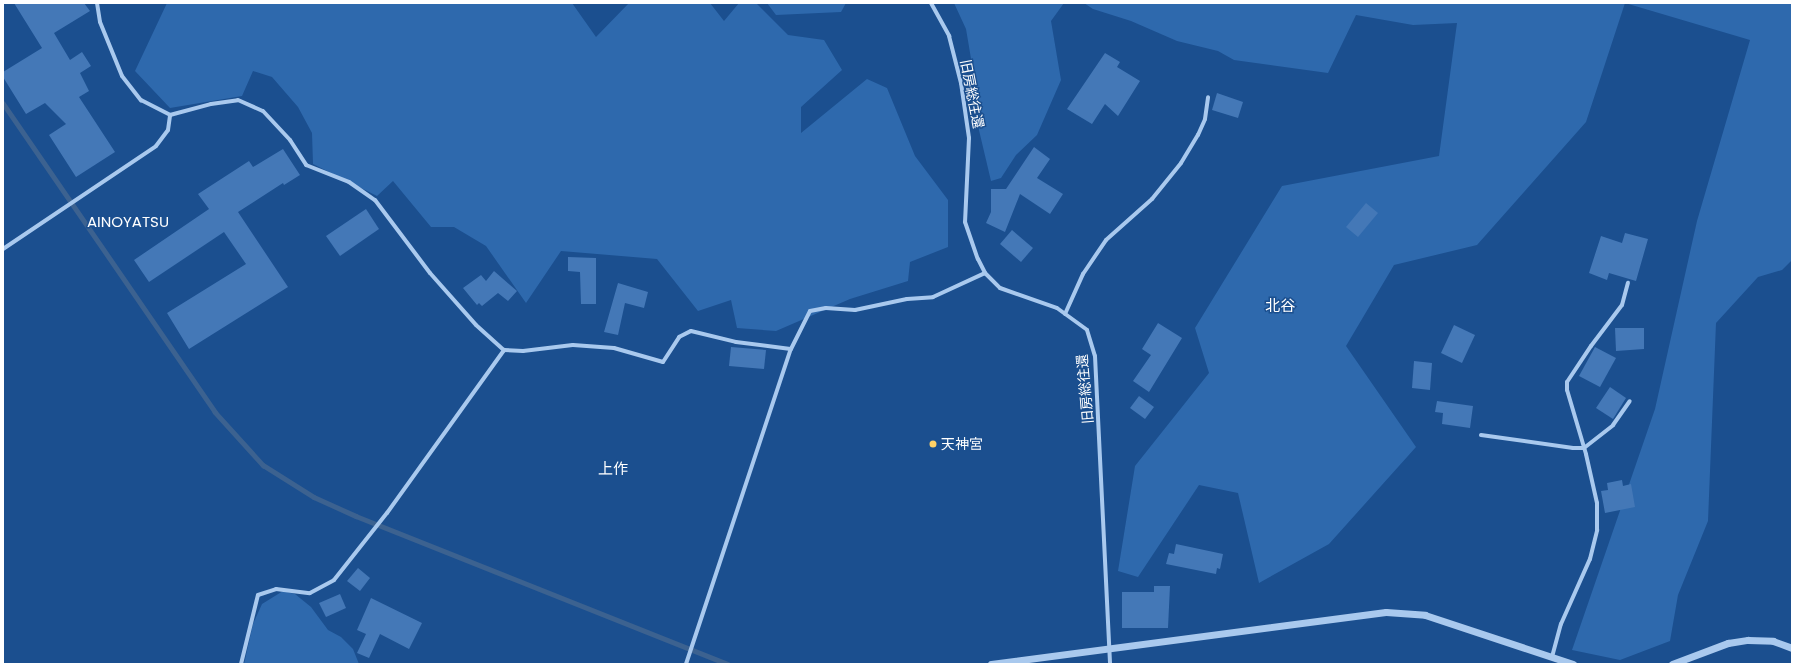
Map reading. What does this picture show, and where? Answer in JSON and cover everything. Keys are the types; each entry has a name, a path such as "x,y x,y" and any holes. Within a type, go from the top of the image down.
{"street":[{"path":"97,3 100,22 122,76 141,100 170,115 211,104 238,100 263,111 290,140 306,165 349,182 375,200 430,273 476,325 504,350 523,351 573,345 614,348 662,362 679,337 691,331 736,342 791,349"},
{"name":"旧房総往還","path":"931,3 949,36 961,83 969,138 965,222 971,243 984,272 1000,288 1057,308 1087,330 1096,356 1110,664"},
{"path":"1065,314 1083,274 1106,240 1152,199 1181,162 1200,130 1208,97"},
{"path":"3,249 65,209 156,146 168,130 170,115"},
{"path":"686,664 741,492 791,349 810,312 826,308 855,310 906,299 933,297 984,272"},
{"path":"1552,657 1561,624 1590,559 1597,530 1597,503 1584,448 1567,390 1567,382 1591,346 1622,305 1628,283"},
{"path":"241,664 258,596 276,589 310,593 334,580 387,513 504,350"},
{"path":"1481,435 1573,448 1584,448 1613,425 1630,401"},
{"path":"991,664 1110,650 1370,612 1400,612 1425,615 1573,664"},
{"path":"1672,664 1722,645 1748,640 1773,641 1792,648"}],"shaded area":[{"path":"167,3 572,3 596,37 629,3 710,3 724,21 739,3 756,3 788,35 824,40 842,70 801,107 801,133 867,79 887,88 915,156 948,200 948,247 910,262 908,281 850,299 776,331 737,328 731,300 698,311 657,259 561,251 526,303 486,246 454,227 431,227 393,181 377,196 313,164 312,133 298,107 272,77 253,71 242,96 170,108 135,71"},
{"path":"767,3 846,3 841,12 776,15"},
{"path":"954,3 1064,3 1051,21 1061,80 1037,135 1016,155 1001,178 991,181 978,126 977,94 966,29"},
{"path":"1084,3 1625,3 1586,122 1477,245 1394,265 1346,346 1416,447 1329,544 1259,583 1238,493 1199,485 1138,577 1118,571 1135,466 1209,373 1195,328 1282,186 1439,156 1457,23 1413,25 1356,15 1328,73 1234,60 1218,51 1177,41 1131,21 1093,9"},
{"path":"1625,3 1792,3 1792,260 1782,270 1758,277 1716,323 1708,521 1678,595 1670,641 1620,660 1572,650 1655,409 1697,221 1750,40"},
{"path":"283,591 295,594 311,607 328,630 341,637 353,649 359,664 244,664 253,624 262,604"}],"building":[{"path":"14,3 84,3 90,11 54,33 70,60 82,52 91,66 80,73 89,91 79,97 115,152 76,177 49,135 66,124 45,103 26,114 3,77 3,72 42,48"},
{"path":"1105,53 1120,62 1117,67 1140,81 1118,116 1105,104 1092,124 1067,109"},
{"path":"1217,93 1243,102 1238,118 1212,110"},
{"path":"1034,147 1050,159 1037,178 1063,194 1050,214 1020,194 1005,232 986,223 991,212 991,189 1006,189"},
{"path":"283,149 300,175 284,185 283,183 238,212 288,287 189,349 167,313 246,264 224,232 149,282 134,260 209,209 198,194 249,161 253,167"},
{"path":"1366,203 1378,213 1358,237 1346,227"},
{"path":"366,209 379,229 340,256 326,236"},
{"path":"1012,230 1033,248 1021,262 1000,244"},
{"path":"1625,233 1648,239 1636,281 1609,273 1607,280 1589,273 1601,236 1622,243"},
{"path":"568,257 596,258 596,304 581,304 580,272 568,271"},
{"path":"494,271 517,291 508,301 498,293 482,306 479,303 477,305 463,288 481,275 486,281"},
{"path":"618,283 648,292 644,308 625,303 618,335 604,332"},
{"path":"1158,323 1182,338 1149,392 1133,381 1151,355 1142,349"},
{"path":"1454,325 1475,335 1462,363 1441,353"},
{"path":"1615,328 1644,328 1644,349 1616,351"},
{"path":"731,347 766,350 764,369 729,366"},
{"path":"1595,347 1616,358 1600,387 1579,376"},
{"path":"1414,361 1432,363 1430,390 1412,388"},
{"path":"1610,387 1626,398 1613,419 1596,408"},
{"path":"1139,396 1154,407 1145,419 1130,408"},
{"path":"1437,401 1473,406 1470,428 1442,424 1443,413 1435,412"},
{"path":"1622,480 1623,486 1631,484 1635,507 1605,513 1601,491 1608,490 1607,483"},
{"path":"1176,544 1223,554 1220,569 1217,568 1216,574 1166,564 1169,553 1174,554"},
{"path":"358,568 370,578 360,591 347,581"},
{"path":"1154,586 1170,586 1168,628 1122,628 1122,592 1154,592"},
{"path":"340,594 346,608 326,617 319,603"},
{"path":"371,598 422,623 409,649 380,634 369,658 357,653 366,634 357,630"}],"waterway":[{"path":"3,103 215,412 263,465 314,497 356,516 728,664"}],"place":[{"name":"天神宮","path":"933,444"}],"district":[{"name":"AINOYATSU","path":"128,222"},
{"name":"北谷","path":"1280,306"},
{"name":"上作","path":"613,469"}]}
